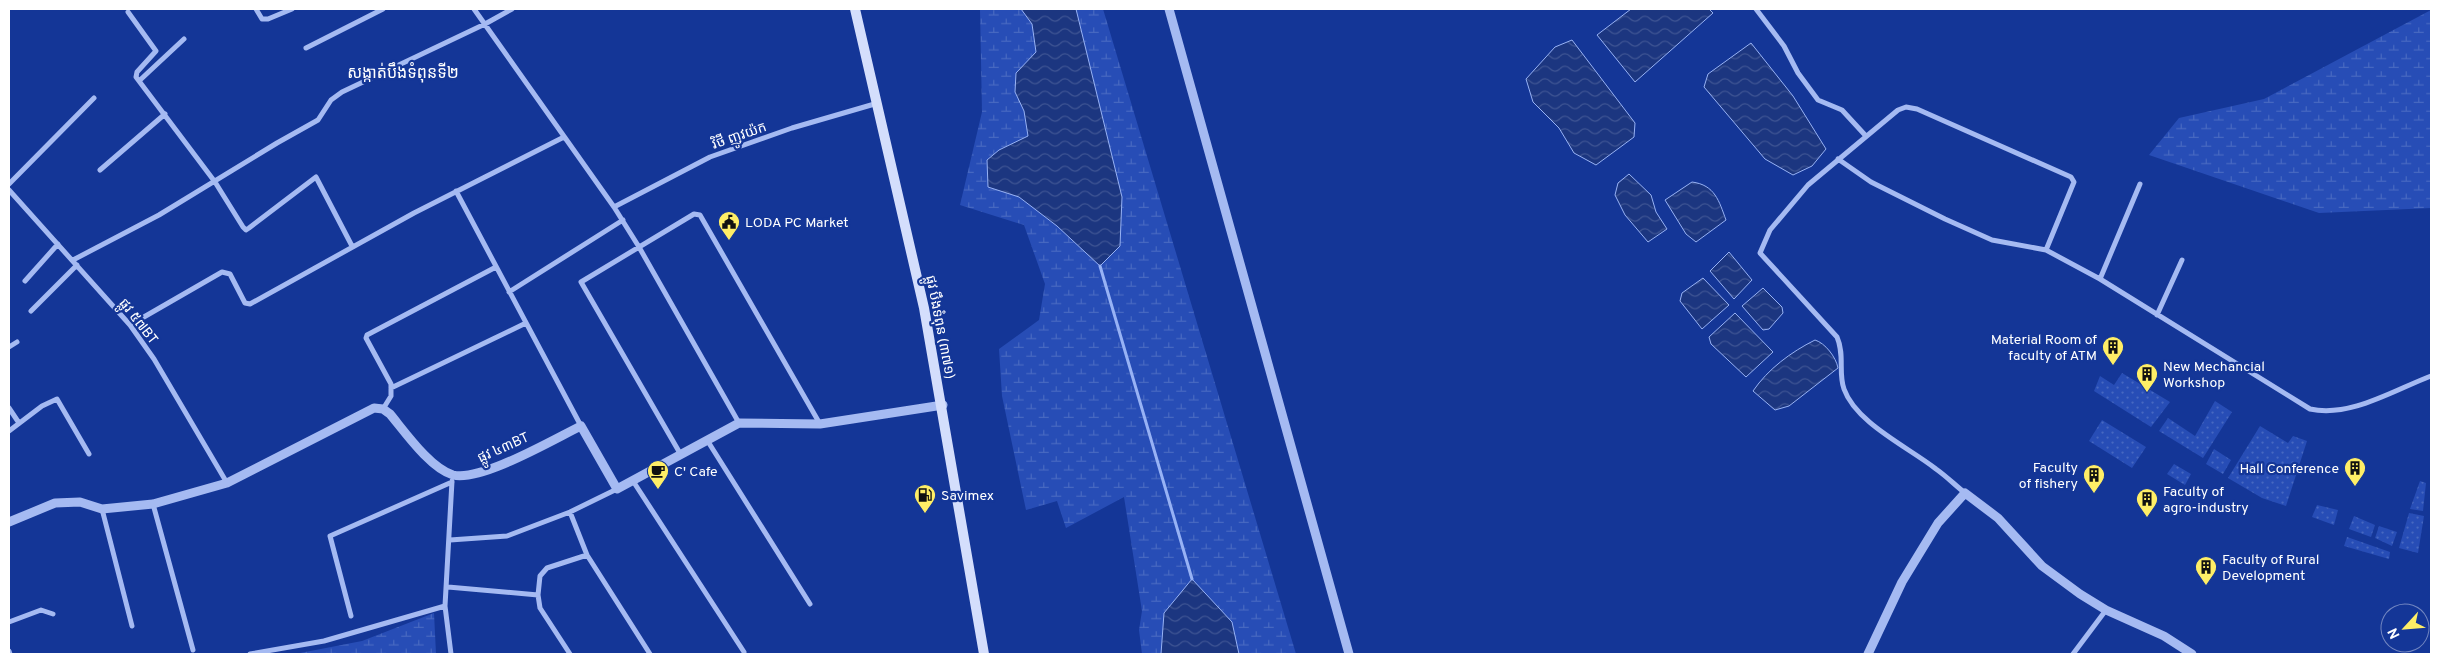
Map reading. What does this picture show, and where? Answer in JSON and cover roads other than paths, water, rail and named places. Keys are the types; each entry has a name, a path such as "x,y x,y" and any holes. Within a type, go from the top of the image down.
{"main road":[{"name":"ផ្លូវ បឹងទំពុន (៣៧១)","path":"855,9 924,308 943,405 984,654"}],"street":[{"path":"256,9 262,19 268,19 292,9"},
{"path":"306,48 383,9"},
{"path":"474,9 623,220 739,423"},
{"path":"72,260 159,215 277,142 318,120 337,96 512,9"},
{"path":"1169,9 1349,654"},
{"path":"1756,9 1784,46 1798,73 1818,100 1842,110 1865,135"},
{"path":"128,12 156,51 136,72 136,77 215,182 246,230 316,177 352,246"},
{"path":"139,81 184,40"},
{"path":"9,184 94,98"},
{"name":"វិថី ញូវយ៉ក","path":"614,207 710,156 792,128 878,103"},
{"path":"2046,250 2074,182 2071,177 1911,107 1898,110 1865,135 1808,185 1770,230 1760,253 1837,337 1842,348 1844,388 1855,408 1868,420 1935,468 1998,518 2042,566 2106,610 2164,636 2192,654"},
{"path":"100,170 165,114"},
{"path":"130,325 222,272 230,274 245,303 250,304 352,246 564,137"},
{"path":"1838,159 1871,182 1953,223 1992,240 2046,250 2100,279 2310,409 2326,413 2362,404 2431,376"},
{"path":"2100,279 2140,184"},
{"name":"ផ្លូវ ៥៧BT","path":"9,190 130,325 172,388 228,483"},
{"path":"456,191 581,426 617,489"},
{"path":"681,455 581,282 694,214 700,215 820,424"},
{"path":"510,292 623,220"},
{"path":"25,281 58,244"},
{"path":"2157,315 2182,260"},
{"path":"31,312 77,265"},
{"path":"383,409 391,396 392,388 366,338 367,334 496,267"},
{"path":"392,388 526,323"},
{"path":"9,347 17,342"},
{"path":"9,431 42,406 57,400 89,454"},
{"path":"450,540 507,536 570,512 633,481 739,423 820,424 943,405"},
{"path":"9,408 19,423"},
{"path":"9,522 55,503 80,502 102,509 153,504 228,483 369,410 383,409"},
{"path":"383,409 428,457 453,478"},
{"name":"ផ្លូវ ៤៣BT","path":"453,478 476,475 581,426"},
{"path":"707,440 810,604"},
{"path":"452,654 445,606 448,587 453,478"},
{"path":"351,616 330,538 332,534 453,478"},
{"path":"633,481 744,652"},
{"path":"1868,654 1902,582 1938,523 1965,493"},
{"path":"153,504 193,650"},
{"path":"102,509 132,626"},
{"path":"570,512 587,555 650,654"},
{"path":"570,654 542,612 538,595 540,576 544,571 587,555"},
{"path":"448,587 538,595"},
{"path":"250,654 324,641 445,606"},
{"path":"9,622 41,610 53,614"},
{"path":"2073,654 2106,610"}],"water":[{"path":"1021,9 1076,9 1122,197 1120,246 1100,266 1057,226 1019,197 988,187 987,160 999,150 1028,136 1024,111 1015,92 1016,73 1036,52 1032,24"},
{"path":"1631,9 1709,9 1713,13 1635,82 1597,35"},
{"path":"1572,40 1635,123 1634,137 1596,165 1574,153 1559,128 1533,102 1526,79 1555,47"},
{"path":"1751,43 1793,96 1826,149 1812,166 1793,175 1765,159 1704,87 1708,74"},
{"path":"1629,174 1651,195 1656,212 1667,229 1648,242 1625,215 1615,195 1618,183"},
{"path":"1692,182 1711,190 1718,200 1726,220 1696,242 1686,234 1665,200"},
{"path":"1729,252 1752,280 1734,299 1710,271"},
{"path":"1703,278 1729,305 1702,329 1680,301 1682,293"},
{"path":"1763,288 1782,307 1783,313 1769,329 1763,330 1742,306"},
{"path":"1735,313 1773,352 1746,377 1711,344 1709,337"},
{"path":"1815,340 1823,344 1830,351 1838,368 1789,406 1775,410 1753,391 1766,375 1781,362"},
{"path":"1192,579 1232,622 1239,654 1161,654 1164,613"}],"waterway":[{"path":"1100,266 1192,579"}],"place":[{"name":"LODA PC Market","path":"729,241"},
{"name":"Material Room of faculty of ATM","path":"2113,366"},
{"name":"New Mechancial Workshop","path":"2147,393"},
{"name":"Hall Conference","path":"2355,487"},
{"name":"C' Cafe","path":"658,490"},
{"name":"Faculty of fishery","path":"2094,494"},
{"name":"Savimex","path":"925,514"},
{"name":"Faculty of agro-industry","path":"2147,518"},
{"name":"Faculty of Rural Development","path":"2206,586"}],"district":[{"name":"សង្កាត់បឹងទំពុនទី២","path":"403,72"}]}
